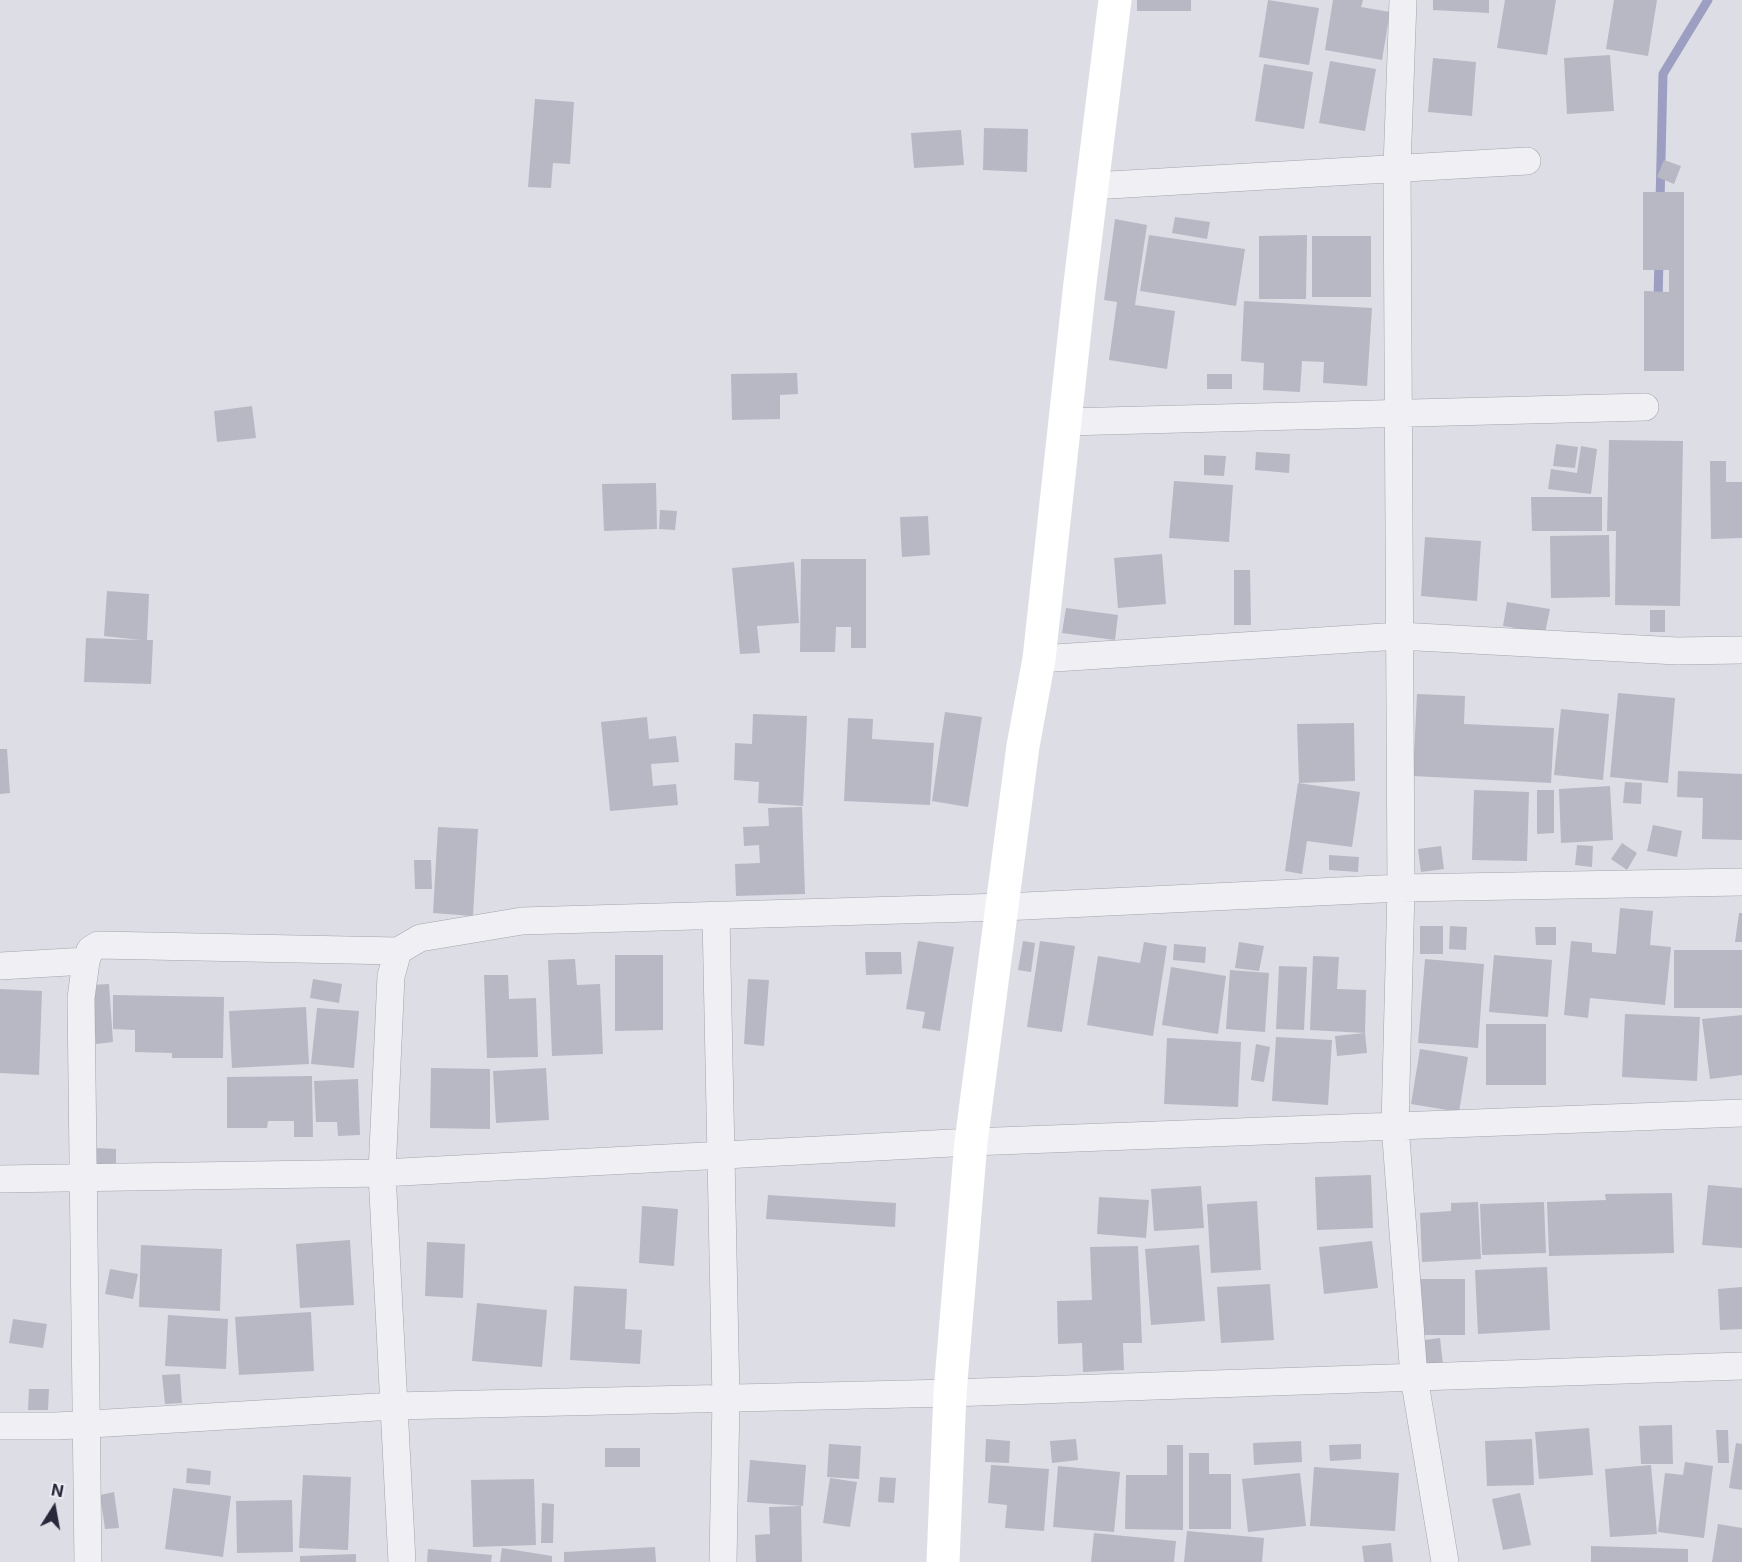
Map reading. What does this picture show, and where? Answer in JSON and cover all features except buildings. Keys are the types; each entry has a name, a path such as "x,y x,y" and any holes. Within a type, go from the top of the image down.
{"street":[{"path":"943,1562 951,1393 970,1142 1004,907 1023,746 1039,658 1115,0"},
{"path":"1403,0 1397,167 1401,888 1395,1125 1414,1377 1445,1562"},
{"path":"1092,186 1527,161"},
{"path":"1065,422 1645,407"},
{"path":"1039,658 1399,636 1677,651 1742,650"},
{"path":"88,1562 81,998 86,961 90,950 98,945 398,951 420,938 522,921 1004,907 1401,888 1742,882"},
{"path":"716,916 726,1399 723,1562"},
{"path":"398,951 391,976 382,1173 402,1562"},
{"path":"0,966 86,961"},
{"path":"0,1179 382,1173 970,1142 1742,1113"},
{"path":"0,1426 394,1406 951,1393 1742,1366"}],"waterway":[{"path":"1660,202 1663,74 1708,0"},
{"path":"1658,301 1659,258"}]}
